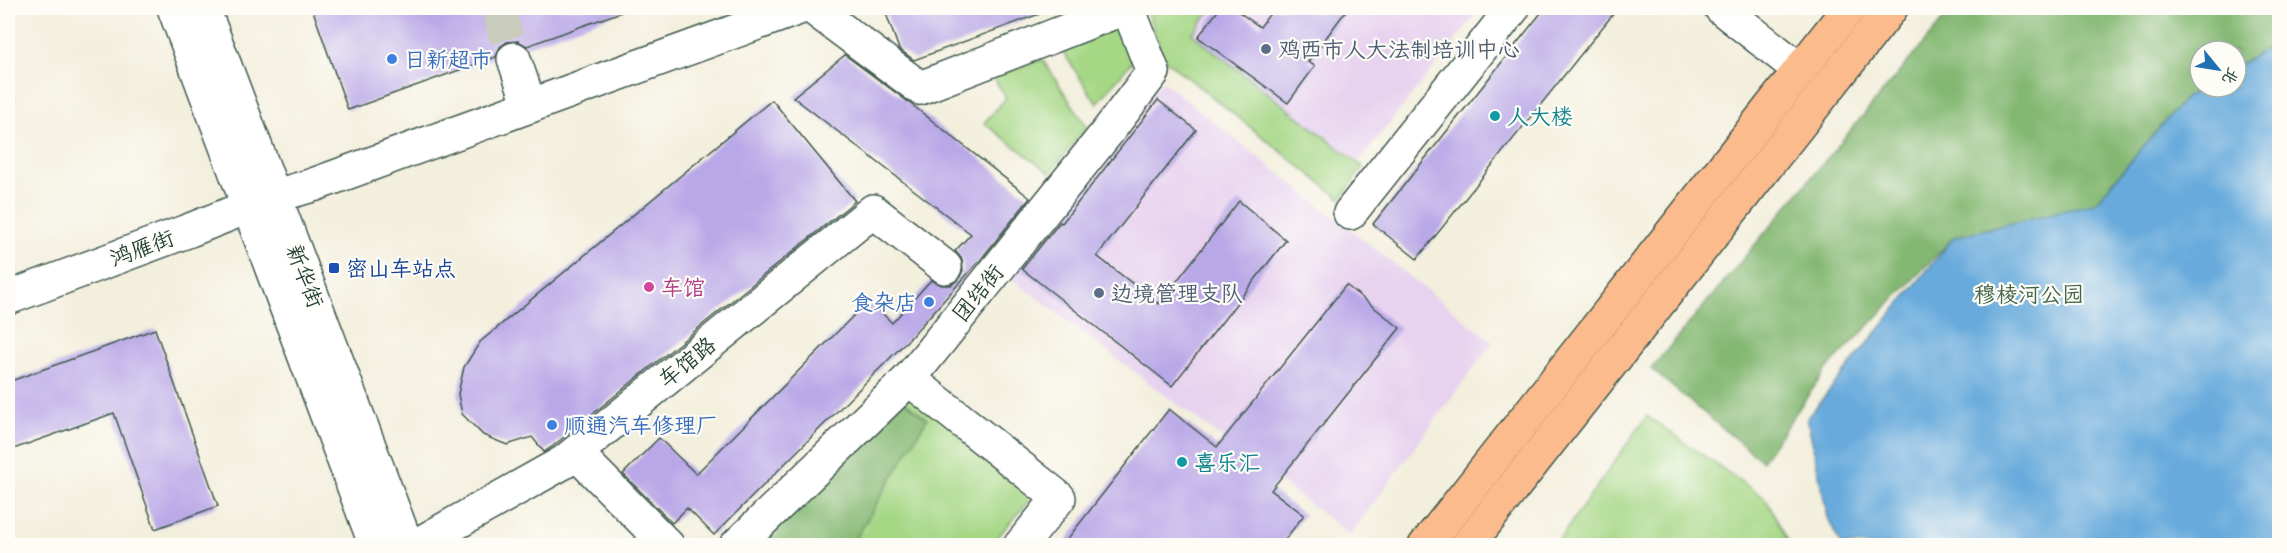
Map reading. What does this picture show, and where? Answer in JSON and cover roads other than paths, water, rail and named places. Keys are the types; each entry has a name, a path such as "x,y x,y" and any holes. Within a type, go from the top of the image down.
{"main road":[{"path":"1425,546 1849,8"},
{"path":"1467,546 1891,8"}],"street":[{"name":"新华街","path":"174,8 262,202 407,546"},
{"name":"新华街","path":"203,8 262,202 376,546"},
{"name":"鸿雁街","path":"8,298 262,202 313,186 530,106 763,14 799,8"},
{"path":"813,8 920,88 1126,8"},
{"name":"团结街","path":"736,546 909,379 1153,72 1126,8"},
{"path":"1350,213 1513,8"},
{"path":"1721,8 1800,70"},
{"path":"514,59 530,106"},
{"name":"车馆路","path":"415,546 564,462 873,211 945,267"},
{"path":"909,379 1059,498 1020,546"},
{"path":"576,453 668,546"}],"water":[{"path":"2279,41 2279,545 1841,545 1828,518 1807,418 1954,237 2095,203 2185,98 2188,96 2188,99 2248,99 2248,60"}],"tunnel":[{"path":"497,8 514,59"}],"place":[{"name":"鸡西市人大法制培训中心","path":"1266,49"},
{"name":"日新超市","path":"392,59"},
{"name":"人大楼","path":"1495,116"},
{"name":"密山车站点","path":"334,268"},
{"name":"车馆","path":"649,287"},
{"name":"边境管理支队","path":"1099,293"},
{"name":"食杂店","path":"929,302"},
{"name":"顺通汽车修理厂","path":"552,425"},
{"name":"喜乐汇","path":"1182,462"}],"park label":[{"name":"穆棱河公园","path":"2029,294"}]}
